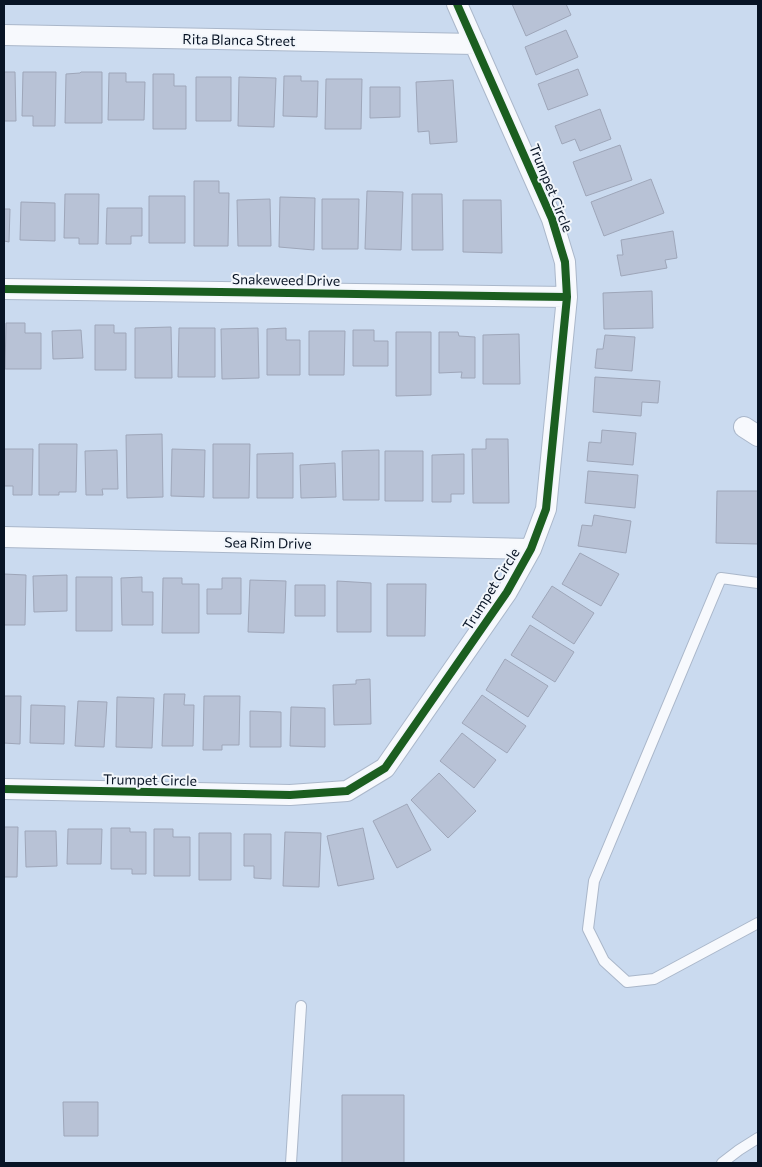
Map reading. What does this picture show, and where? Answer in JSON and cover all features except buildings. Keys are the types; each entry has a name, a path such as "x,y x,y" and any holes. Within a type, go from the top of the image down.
{"street":[{"name":"Trumpet Circle","path":"4,789 290,795 347,791 385,768 507,592 532,549 546,509 567,296 565,262 552,219 457,4"},
{"name":"Rita Blanca Street","path":"4,35 475,44"},
{"name":"Snakeweed Drive","path":"4,289 567,296"},
{"name":"Sea Rim Drive","path":"4,537 532,549"}],"lane":[{"path":"758,583 721,578 594,881 588,929 604,962 626,982 654,979 758,922"},
{"path":"291,1163 301,1006"},
{"path":"722,1163 758,1138"}],"cycle path":[{"path":"4,789 290,795 347,791 385,768 507,592 531,549 546,509 567,297 565,262 552,219 457,4"},
{"path":"4,289 567,297"}]}
